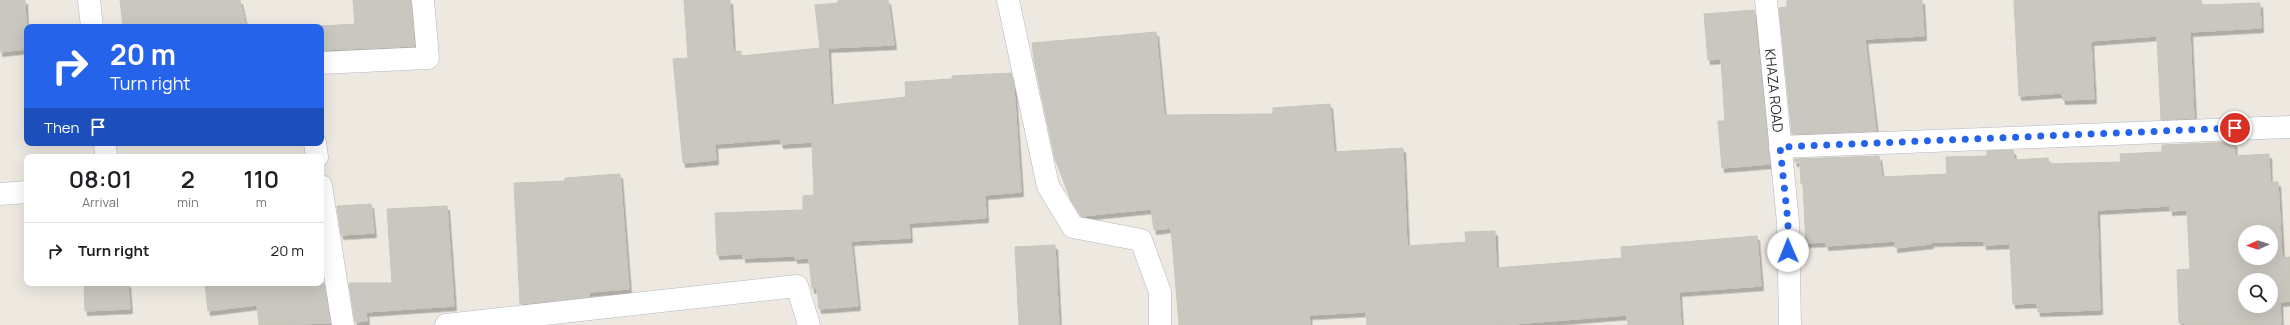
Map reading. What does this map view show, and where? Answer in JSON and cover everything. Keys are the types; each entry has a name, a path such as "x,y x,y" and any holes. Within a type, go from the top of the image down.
{"street":[{"path":"89,0 92,24"},
{"path":"324,63 428,58 423,0"},
{"path":"1008,0 1048,186 1074,227 1141,240 1160,292 1160,325"},
{"name":"KHAZA ROAD","path":"1766,0 1788,222 1790,325"},
{"path":"1780,147 2290,127"},
{"path":"0,194 24,192"},
{"path":"324,205 343,325"},
{"path":"446,325 797,286 809,325"}],"building":[{"path":"0,0 25,0 26,24 24,24 24,49 0,52"},
{"path":"120,0 240,0 245,24 123,24"},
{"path":"353,0 411,0 414,46 324,50 324,26 355,24"},
{"path":"684,0 730,0 733,52 741,51 741,56 820,48 815,5 838,3 838,0 888,0 894,45 828,48 831,105 906,97 905,82 952,79 952,76 1011,73 1014,88 1021,192 985,195 986,218 909,223 910,238 851,241 858,306 819,309 817,288 812,289 809,258 795,259 795,256 743,258 743,254 717,255 715,213 803,210 803,196 814,195 812,142 781,144 780,139 715,144 716,160 683,163 673,59 688,58"},
{"path":"1787,0 1922,0 1924,36 1865,39 1876,131 1792,134 1779,8 1787,7"},
{"path":"2014,0 2201,0 2202,5 2260,3 2261,28 2190,32 2194,118 2161,120 2157,36 2091,41 2094,99 2063,100 2062,93 2019,96"},
{"path":"1754,10 1770,164 1722,168 1718,121 1725,121 1721,59 1708,60 1704,14"},
{"path":"1156,32 1164,115 1273,114 1273,108 1330,104 1334,152 1403,148 1407,246 1466,242 1465,232 1495,231 1496,268 1622,258 1621,247 1757,236 1761,286 1679,292 1681,325 1628,325 1627,315 1501,325 1367,325 1366,312 1309,315 1310,325 1179,325 1171,228 1154,230 1151,209 1082,216 1071,200 1055,159 1034,60 1032,43"},
{"path":"2234,142 2235,156 2269,154 2270,182 2278,182 2282,258 2290,257 2290,301 2280,302 2281,324 2185,325 2185,323 2179,323 2177,270 2190,269 2187,210 2170,211 2170,206 2097,210 2100,310 2038,312 2037,303 2013,304 2010,244 1984,245 1984,241 1931,242 1931,244 1895,248 1895,241 1826,246 1826,242 1806,243 1803,184 1801,184 1800,162 1795,162 1794,159 1879,156 1882,177 1947,174 1946,157 1987,156 1987,151 2013,150 2015,160 2048,158 2049,164 2121,162 2120,154 2162,152 2162,145"},
{"path":"620,174 629,289 589,292 589,297 520,304 514,183 565,181 565,178"},
{"path":"371,204 374,233 341,235 337,206"},
{"path":"447,206 454,306 366,312 367,321 355,322 349,283 392,283 387,209"},
{"path":"1055,245 1059,325 1019,325 1015,247"},
{"path":"324,283 330,323 259,325 257,305 208,311 205,286 324,286"},
{"path":"84,286 128,286 130,309 85,311"}],"route":[{"path":"1788,251 1788,222 1780,147 2235,128"}]}
